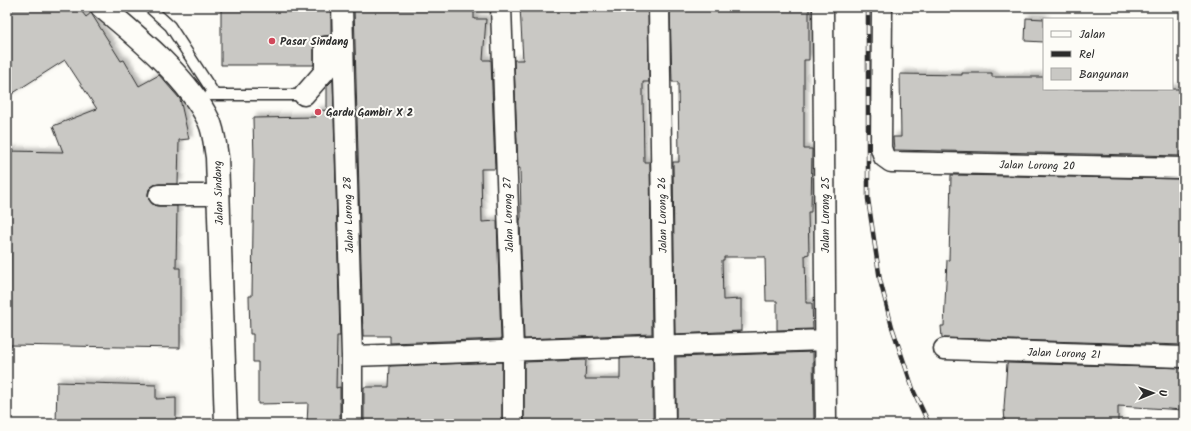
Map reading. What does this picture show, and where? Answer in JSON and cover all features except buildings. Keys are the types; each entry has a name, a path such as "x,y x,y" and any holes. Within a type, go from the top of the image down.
{"street":[{"name":"Jalan Sindang","path":"102,7 130,30 170,68 205,95 217,157 226,424"},
{"name":"Jalan Lorong 28","path":"342,7 352,356 352,424"},
{"name":"Jalan Lorong 27","path":"501,7 513,351 512,424"},
{"name":"Jalan Lorong 26","path":"659,7 665,424"},
{"name":"Jalan Lorong 25","path":"823,7 826,424"},
{"name":"Jalan Lorong 20","path":"882,7 881,148 884,157 891,162 1184,168"},
{"path":"304,95 325,71 325,47 343,46"},
{"path":"159,195 219,195"},
{"path":"352,356 826,340"},
{"name":"Jalan Lorong 21","path":"944,349 1184,357"}],"lane":[{"path":"149,7 170,26 205,95 304,95"}],"railway":[{"path":"868,7 868,199 880,280 892,327 914,392 929,424"}],"place":[{"name":"Pasar Sindang","path":"272,41"},
{"name":"Gardu Gambir X 2","path":"318,112"}]}
